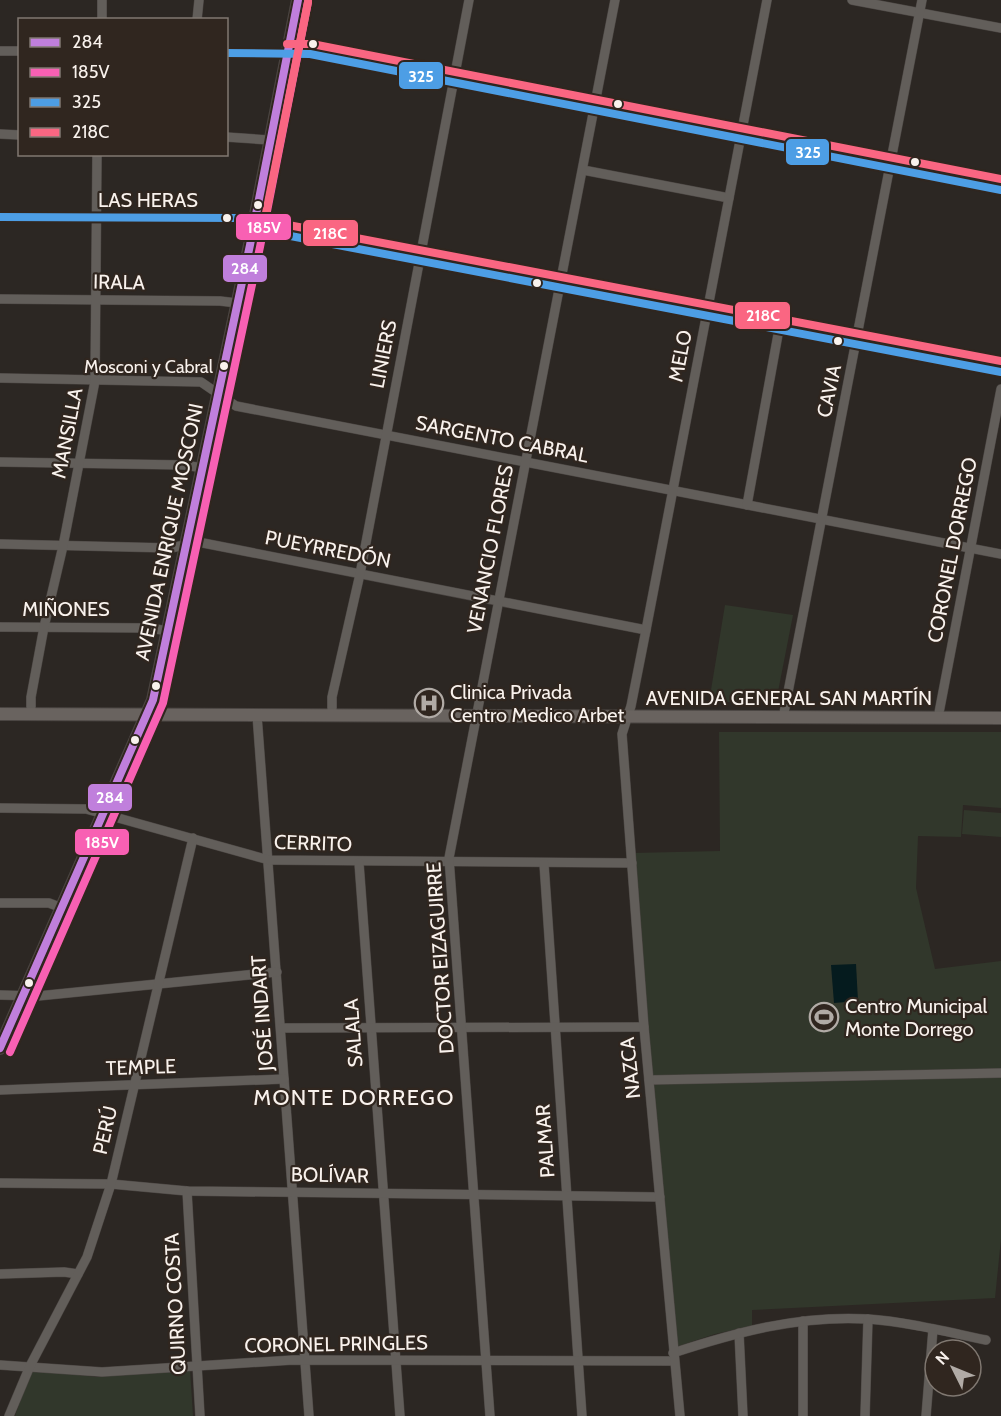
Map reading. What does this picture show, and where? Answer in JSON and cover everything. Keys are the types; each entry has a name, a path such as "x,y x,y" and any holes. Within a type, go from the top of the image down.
{"main road":[{"name":"AVENIDA ENRIQUE MOSCONI","path":"0,1048 149,715 237,303 298,0"},
{"name":"AVENIDA GENERAL SAN MARTÍN","path":"0,714 1001,718"}],"street":[{"path":"102,0 102,18"},
{"path":"197,18 199,0"},
{"name":"LINIERS","path":"332,715 332,697 360,574 469,0"},
{"name":"VENANCIO FLORES","path":"477,716 497,600 584,170 615,0"},
{"name":"MELO","path":"627,717 646,630 767,0"},
{"path":"852,0 1001,28"},
{"name":"CAVIA","path":"783,718 922,0"},
{"path":"0,51 18,51"},
{"path":"228,53 310,54 1001,190"},
{"path":"0,135 18,135"},
{"path":"228,137 269,140"},
{"name":"MANSILLA","path":"31,714 31,697 44,627 63,546 95,381 97,156"},
{"path":"584,170 729,198"},
{"name":"LAS HERAS","path":"0,217 237,218 280,234 1001,372"},
{"name":"IRALA","path":"0,299 237,303"},
{"path":"747,505 779,329"},
{"name":"SARGENTO CABRAL","path":"0,378 201,382 236,406 1001,554"},
{"name":"CORONEL DORREGO","path":"938,718 1001,389"},
{"path":"0,462 184,465 202,468"},
{"name":"PUEYRREDÓN","path":"0,544 171,548 198,542 646,630"},
{"name":"MIÑONES","path":"0,627 150,628 168,631"},
{"name":"JOSÉ INDART","path":"257,715 309,1416"},
{"name":"DOCTOR EIZAGUIRRE","path":"477,716 449,863 490,1416"},
{"name":"NAZCA","path":"627,717 622,734 644,1028 680,1416"},
{"name":"CERRITO","path":"0,808 75,808 105,813 268,860 359,863 632,863"},
{"name":"PERÚ","path":"9,1416 30,1366 87,1257 111,1184 193,838"},
{"name":"SALALA","path":"359,863 400,1416"},
{"name":"PALMAR","path":"544,864 582,1416"},
{"path":"0,903 49,903 62,908"},
{"path":"0,995 22,996 277,972"},
{"path":"282,1028 644,1028"},
{"path":"649,1080 1001,1073"},
{"name":"TEMPLE","path":"0,1090 284,1079"},
{"name":"BOLÍVAR","path":"0,1183 111,1184 187,1191 660,1197"},
{"name":"QUIRNO COSTA","path":"187,1191 200,1416"},
{"path":"0,1274 64,1272 78,1274"},
{"path":"865,1416 868,1319"},
{"name":"CORONEL PRINGLES","path":"0,1365 102,1372 305,1360 578,1362 674,1357 739,1333 803,1321 868,1319 986,1340"},
{"path":"803,1321 804,1416"},
{"path":"926,1416 933,1329"},
{"path":"739,1333 743,1416"}],"green space":[{"path":"725,605 793,615 776,702 709,702"},
{"name":"Centro Municipal Monte Dorrego","path":"719,732 1001,732 1001,808 963,805 961,837 918,836 916,888 935,969 1001,961 1001,1239 995,1298 752,1310 752,1326 715,1334 676,1347 633,853 720,851"},
{"path":"964,810 1001,813 1001,837 962,834"},
{"path":"190,1369 193,1416 15,1416 31,1370 97,1377"}],"water":[{"path":"856,964 858,1001 834,1003 831,965"}],"transit line":[{"name":"284","path":"0,1048 153,700 250,245 298,0"},
{"name":"185V","path":"10,1052 163,703 260,247 308,2"},
{"name":"218C","path":"308,2 265,218 283,224 1001,361"},
{"name":"218C","path":"287,44 312,44 1001,179"},
{"name":"325","path":"228,53 310,54 1001,190"},
{"name":"325","path":"0,217 238,218 280,234 1001,372"}],"place":[{"name":"Mosconi y Cabral","path":"224,366"},
{"name":"Clinica Privada Centro Medico Arbet","path":"429,703"},
{"name":"Centro Municipal Monte Dorrego","path":"824,1017"}],"district":[{"name":"MONTE DORREGO","path":"354,1097"}]}
